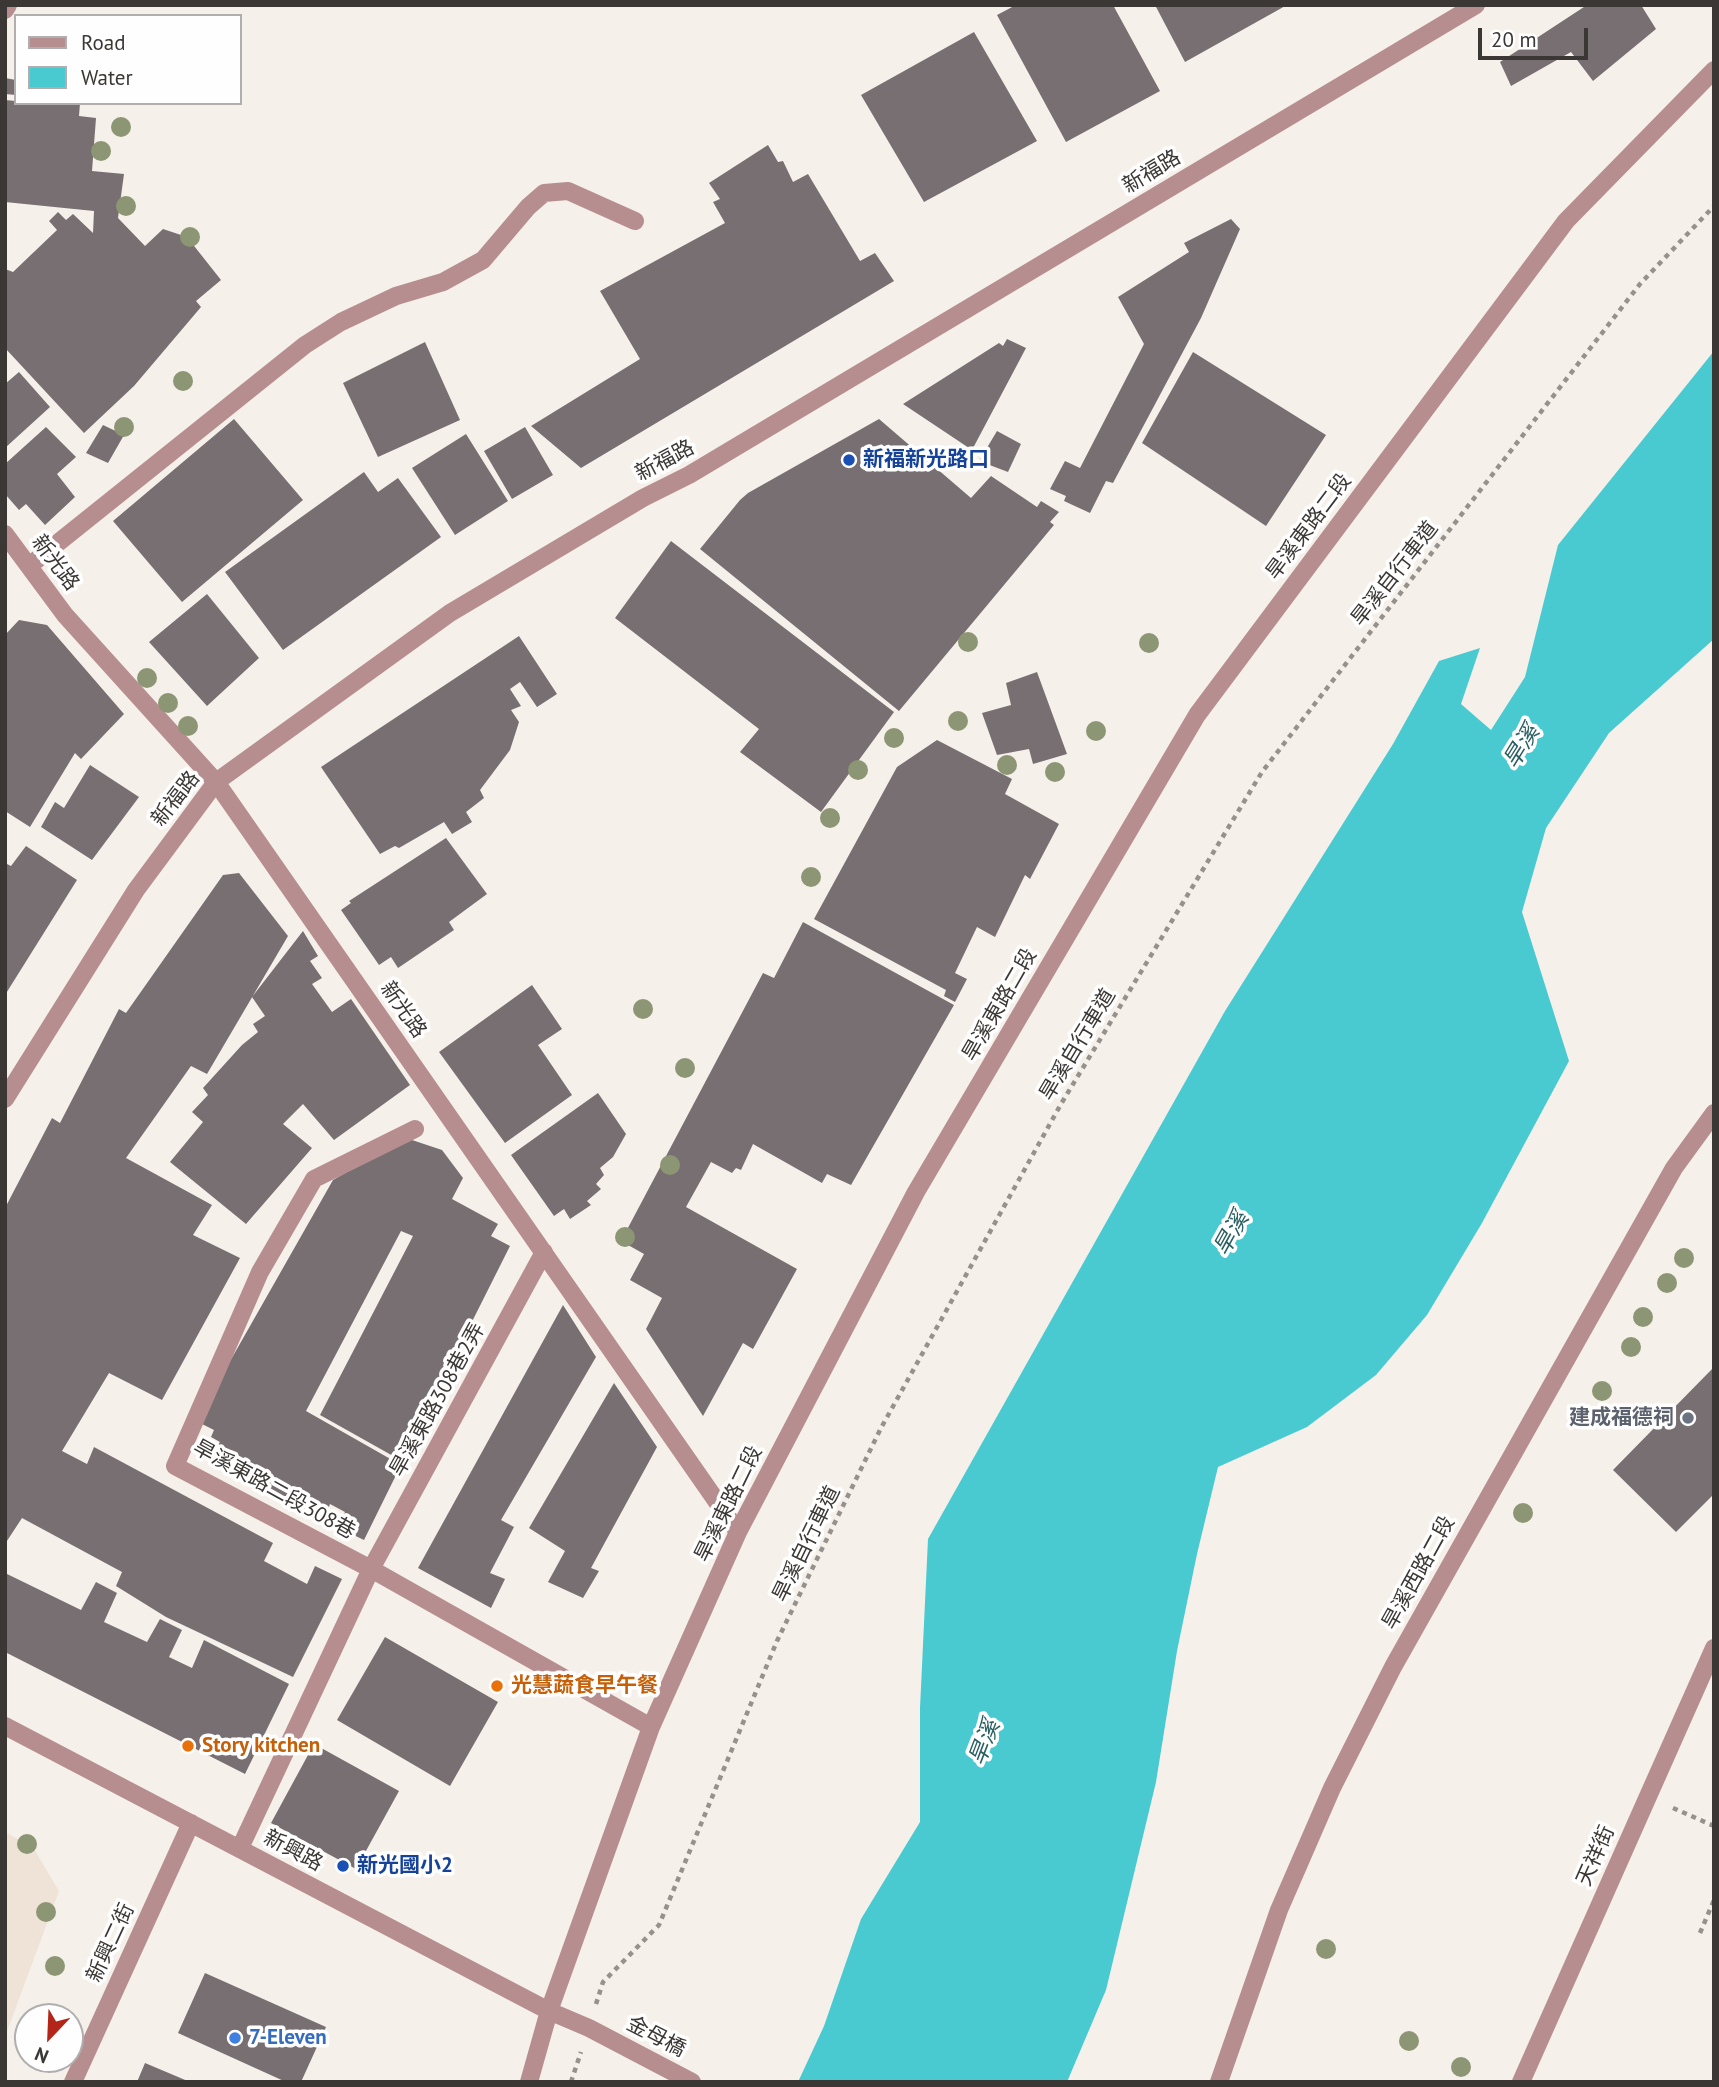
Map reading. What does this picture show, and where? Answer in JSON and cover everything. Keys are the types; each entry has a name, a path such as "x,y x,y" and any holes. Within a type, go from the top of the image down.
{"street":[{"path":"5,10 8,5"},
{"name":"新福路","path":"6,1096 136,890 216,782 450,613 643,498 701,468 1476,5"},
{"name":"旱溪東路二段","path":"529,2082 549,2011 651,1727 738,1532 916,1192 1197,715 1566,221 1714,70"},
{"path":"29,566 305,345 341,322 396,296 443,282 482,260 528,207 544,193 568,191 635,221"},
{"name":"新光路","path":"5,534 65,615 216,782 738,1532"},
{"name":"旱溪西路二段","path":"1219,2082 1279,1910 1332,1788 1393,1667 1674,1168 1714,1113"},
{"name":"旱溪東路二段308巷","path":"415,1129 314,1179 260,1272 175,1466 372,1569 651,1727"},
{"name":"旱溪東路308巷2弄","path":"240,1849 372,1569 544,1252"},
{"name":"天祥街","path":"1521,2082 1714,1648"},
{"name":"新興路","path":"5,1726 549,2011 598,2033"},
{"name":"新興二街","path":"73,2082 191,1823"},
{"name":"金母橋","path":"598,2033 692,2082"}],"path":[{"name":"旱溪自行車道","path":"603,1982 659,1925 777,1641 881,1428 1060,1104 1262,772 1640,284 1714,206"},
{"path":"1647,1797 1714,1826"},
{"path":"1700,1933 1714,1900"}],"shaded area":[{"path":"5,1832 33,1847 59,1891 18,2003 14,2003 14,2013 5,2037"}],"water":[{"name":"旱溪","path":"1714,351 1714,639 1609,733 1546,828 1522,912 1569,1061 1482,1223 1427,1315 1376,1375 1307,1427 1218,1467 1177,1651 1156,1782 1106,1990 1067,2082 798,2082 824,2026 861,1919 920,1822 920,1708 928,1539 1225,1011 1393,744 1439,661 1480,648 1461,704 1491,730 1525,677 1558,545"}],"building":[{"path":"1016,5 1113,5 1160,91 1066,142 997,15"},
{"path":"1155,5 1287,5 1185,62"},
{"path":"1587,5 1641,5 1656,29 1593,81 1571,52 1511,86 1500,62"},
{"path":"974,32 1037,141 924,202 861,95"},
{"path":"5,78 14,80 14,95 5,94"},
{"path":"5,100 14,101 14,105 80,105 79,116 96,118 92,171 124,174 118,218 145,246 163,229 187,237 221,280 196,301 201,307 134,386 84,433 5,348 5,269 13,272 57,230 49,221 58,212 66,220 73,214 93,233 94,211 5,202"},
{"path":"768,145 778,162 783,161 793,182 808,174 860,261 875,253 894,281 581,468 531,426 640,359 600,291 725,223 713,202 720,199 709,183"},
{"path":"1231,219 1240,229 1201,318 1113,483 1106,481 1090,513 1064,501 1066,496 1050,489 1065,461 1080,468 1144,344 1118,297 1189,252 1184,243"},
{"path":"1007,339 1026,348 972,450 903,404 999,343 1003,346"},
{"path":"425,342 460,420 378,457 343,383"},
{"path":"1193,352 1326,435 1266,526 1142,443"},
{"path":"19,372 50,407 5,448 5,384"},
{"path":"234,419 303,500 182,602 113,521"},
{"path":"879,419 971,498 991,476 1037,507 1041,501 1059,512 1050,522 1054,525 899,711 700,549 748,493"},
{"path":"103,425 124,435 108,463 86,453"},
{"path":"46,427 76,457 57,474 75,497 45,525 26,504 19,510 5,494 5,464"},
{"path":"525,427 553,475 512,499 484,451"},
{"path":"997,431 1021,444 1008,472 979,461"},
{"path":"466,434 508,501 455,535 412,468"},
{"path":"364,472 378,492 398,478 441,537 283,650 225,572"},
{"path":"671,541 894,712 821,812 740,752 759,729 615,618"},
{"path":"207,594 259,658 207,706 149,642"},
{"path":"19,620 47,625 124,714 81,759 75,753 30,827 5,811 5,635"},
{"path":"519,636 557,694 537,707 520,682 510,689 521,706 511,710 519,722 510,750 480,790 484,798 466,812 472,822 452,834 444,822 399,848 395,846 380,854 321,767"},
{"path":"1037,672 1067,754 1033,764 1029,749 997,755 982,713 1011,705 1006,683"},
{"path":"937,740 1012,779 1005,794 1059,824 1030,879 1025,875 995,937 977,927 955,973 967,979 955,1002 944,996 946,990 814,919 897,767"},
{"path":"90,765 139,797 92,860 41,827 55,802 64,808"},
{"path":"446,838 487,894 449,922 454,930 398,968 391,957 379,965 341,910 351,903 349,901"},
{"path":"26,846 77,880 5,995 5,863 11,866"},
{"path":"239,873 288,936 207,1074 191,1066 126,1158 212,1205 193,1235 240,1258 162,1400 109,1373 62,1451 87,1464 94,1447 273,1543 264,1561 307,1584 315,1566 342,1579 293,1677 166,1617 116,1586 122,1572 22,1518 5,1544 5,1208 52,1118 60,1123 119,1009 126,1013 223,875"},
{"path":"803,922 954,1005 851,1185 827,1174 822,1183 753,1144 741,1170 736,1168 732,1173 711,1162 686,1207 797,1269 753,1349 743,1343 703,1416 646,1329 662,1298 630,1280 644,1254 621,1241 763,973 774,978"},
{"path":"303,931 318,956 310,961 322,978 312,984 332,1012 351,999 410,1085 334,1140 303,1104 283,1124 312,1148 246,1224 170,1162 203,1122 192,1112 208,1095 203,1088 242,1045 258,1032 253,1024 265,1016 252,997"},
{"path":"532,985 562,1029 538,1045 572,1095 505,1143 439,1052"},
{"path":"598,1093 626,1134 613,1157 600,1168 604,1175 596,1184 601,1189 587,1201 591,1205 570,1219 564,1209 554,1216 511,1155"},
{"path":"406,1138 442,1150 463,1178 452,1199 498,1224 491,1236 510,1246 402,1461 320,1415 413,1236 401,1231 306,1411 401,1465 364,1540 337,1527 345,1512 330,1504 324,1520 237,1476 243,1464 214,1451 220,1442 211,1437 214,1430 196,1421 333,1180"},
{"path":"563,1305 596,1357 501,1520 514,1527 490,1573 505,1579 491,1608 418,1568"},
{"name":"建成福德祠","path":"1714,1367 1714,1494 1676,1532 1613,1470"},
{"path":"614,1383 657,1447 591,1568 599,1571 583,1598 548,1582 565,1551 529,1528"},
{"path":"5,1573 81,1610 96,1582 117,1593 104,1622 147,1642 160,1619 182,1630 169,1657 192,1668 204,1640 289,1684 245,1774 5,1652"},
{"path":"385,1637 498,1702 450,1786 337,1720"},
{"path":"314,1744 399,1791 356,1869 271,1823"},
{"path":"205,1973 326,2027 301,2082 286,2082 178,2033"},
{"path":"145,2063 190,2082 137,2082"}],"place":[{"name":"新福新光路口","path":"849,460"},
{"name":"建成福德祠","path":"1688,1418"},
{"name":"光慧蔬食早午餐","path":"497,1686"},
{"name":"Story kitchen","path":"188,1746"},
{"name":"新光國小2","path":"343,1866"},
{"name":"7-Eleven","path":"235,2038"}]}
